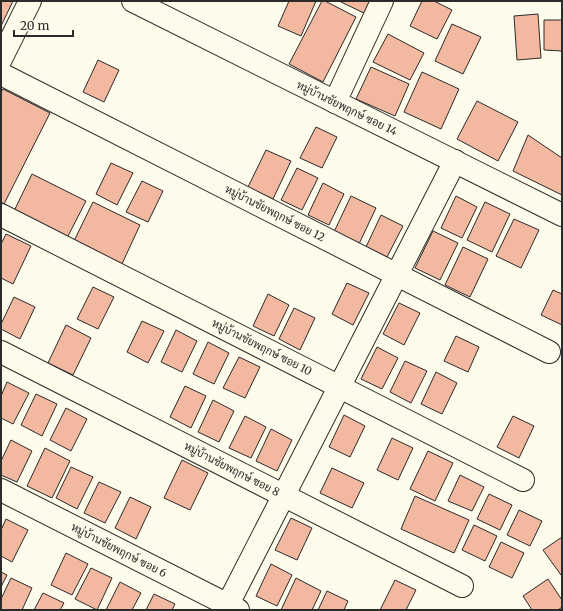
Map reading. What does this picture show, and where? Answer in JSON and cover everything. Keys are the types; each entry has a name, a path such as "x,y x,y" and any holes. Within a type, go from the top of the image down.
{"street":[{"path":"1,59 30,1"},
{"name":"หมู่บ้านชัยพฤกษ์ ซอย 14","path":"133,1 562,215"},
{"path":"335,102 382,1"},
{"name":"หมู่บ้านชัยพฤกษ์ ซอย 12","path":"1,74 549,352"},
{"path":"230,608 284,496 454,161"},
{"name":"หมู่บ้านชัยพฤกษ์ ซอย 10","path":"1,215 523,480"},
{"name":"หมู่บ้านชัยพฤกษ์ ซอย 8","path":"1,352 462,586"},
{"name":"หมู่บ้านชัยพฤกษ์ ซอย 6","path":"1,490 230,608"}],"building":[{"path":"1,1 13,1 1,26"},
{"path":"289,1 316,1 301,36 278,26"},
{"path":"322,1 325,1 356,17 323,82 289,64"},
{"path":"339,1 375,1 368,15"},
{"path":"422,1 434,1 452,10 437,39 410,26"},
{"path":"538,14 541,58 517,60 514,16"},
{"path":"544,20 562,20 562,51 544,50"},
{"path":"452,24 481,37 463,74 435,61"},
{"path":"388,34 424,53 410,80 373,62"},
{"path":"98,60 119,70 104,102 83,92"},
{"path":"371,67 409,84 395,116 356,99"},
{"path":"422,72 459,89 441,129 404,112"},
{"path":"3,89 50,113 4,204 1,202 1,92"},
{"path":"477,101 518,122 498,161 457,139"},
{"path":"316,127 337,137 322,168 300,158"},
{"path":"528,135 562,158 562,195 513,171"},
{"path":"266,150 291,161 273,199 248,187"},
{"path":"111,163 133,173 117,205 96,194"},
{"path":"297,168 318,178 302,210 281,200"},
{"path":"32,174 86,201 67,238 14,211"},
{"path":"142,181 163,191 148,222 126,212"},
{"path":"323,183 344,194 329,225 308,215"},
{"path":"351,196 376,208 358,246 333,234"},
{"path":"456,196 477,207 462,238 441,228"},
{"path":"93,202 140,225 121,266 73,243"},
{"path":"485,202 510,214 492,252 467,240"},
{"path":"381,215 403,226 387,257 366,247"},
{"path":"514,219 539,230 521,268 496,256"},
{"path":"433,231 458,243 440,280 415,268"},
{"path":"6,234 31,246 13,284 1,278 1,244"},
{"path":"463,247 488,259 470,297 445,285"},
{"path":"347,283 369,293 353,325 332,314"},
{"path":"93,287 114,297 98,329 77,319"},
{"path":"553,290 562,294 562,325 541,315"},
{"path":"268,294 289,305 274,336 253,326"},
{"path":"14,297 35,307 20,339 1,329 1,324"},
{"path":"399,303 420,313 404,345 383,334"},
{"path":"294,308 315,318 300,350 279,339"},
{"path":"142,321 164,331 148,363 127,352"},
{"path":"66,325 91,338 73,375 48,363"},
{"path":"176,330 197,341 182,372 161,362"},
{"path":"456,336 479,347 468,372 444,361"},
{"path":"208,342 229,353 214,384 193,374"},
{"path":"377,347 398,358 382,389 361,379"},
{"path":"239,357 260,367 245,398 223,388"},
{"path":"405,361 427,371 411,403 390,392"},
{"path":"436,372 457,383 442,414 421,404"},
{"path":"7,382 29,393 13,424 1,418 1,396"},
{"path":"185,386 206,396 191,428 170,417"},
{"path":"36,394 57,404 42,436 21,425"},
{"path":"213,400 234,411 219,442 198,432"},
{"path":"66,408 87,419 71,451 50,440"},
{"path":"344,415 365,426 350,457 329,447"},
{"path":"245,416 266,427 251,458 229,448"},
{"path":"513,416 534,426 519,458 497,447"},
{"path":"271,429 292,440 277,471 256,461"},
{"path":"392,438 413,448 398,480 377,470"},
{"path":"11,440 32,451 17,482 1,475 1,461"},
{"path":"45,448 70,461 52,498 27,486"},
{"path":"428,451 453,463 435,501 410,489"},
{"path":"182,460 208,473 190,510 164,498"},
{"path":"71,467 93,477 77,509 56,498"},
{"path":"332,468 364,483 352,508 320,493"},
{"path":"460,475 484,487 472,511 448,501"},
{"path":"99,482 121,492 105,523 84,513"},
{"path":"489,494 512,505 500,530 477,519"},
{"path":"415,496 469,520 454,553 401,529"},
{"path":"130,497 151,507 136,539 115,528"},
{"path":"519,510 542,521 530,546 507,535"},
{"path":"291,518 312,528 297,560 275,550"},
{"path":"6,519 28,530 12,562 1,556 1,530"},
{"path":"474,525 497,536 485,561 462,550"},
{"path":"562,537 562,574 561,575 543,550"},
{"path":"501,542 524,553 512,578 489,567"},
{"path":"66,553 88,564 72,595 51,585"},
{"path":"271,564 292,575 277,606 256,596"},
{"path":"91,568 112,578 97,610 75,599"},
{"path":"1,572 7,575 1,587"},
{"path":"11,578 32,588 22,610 1,610 1,599"},
{"path":"296,578 321,591 312,610 281,610"},
{"path":"548,579 562,600 562,607 558,610 532,610 523,596"},
{"path":"395,580 416,590 406,610 380,610"},
{"path":"120,582 141,593 132,610 106,610"},
{"path":"327,591 348,601 344,610 318,610"},
{"path":"43,593 64,603 60,610 34,610"},
{"path":"154,594 175,604 172,610 146,610"}]}
